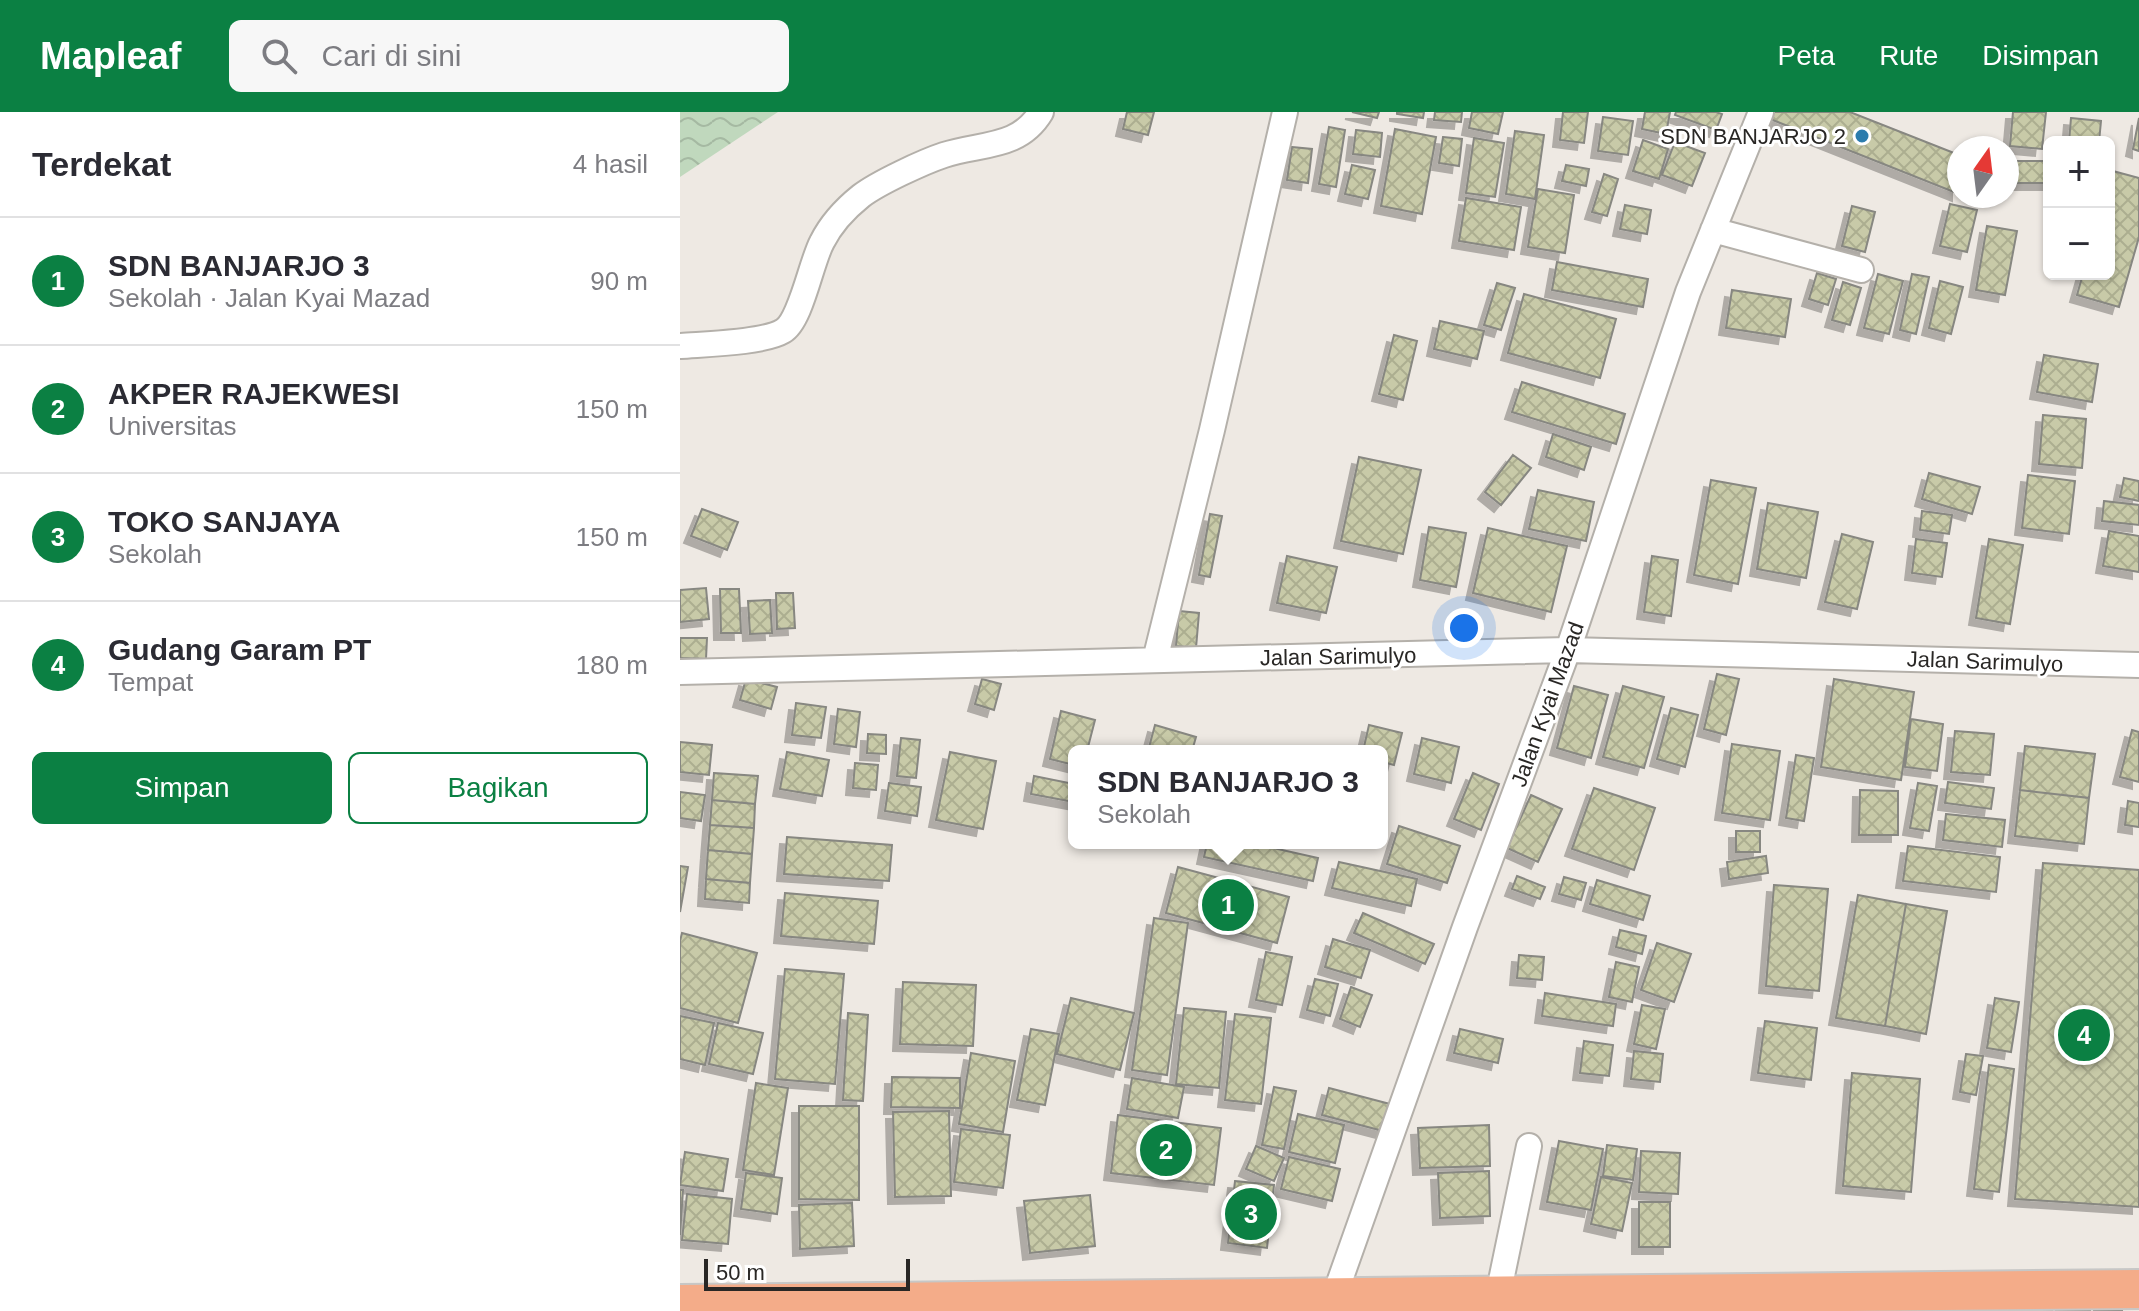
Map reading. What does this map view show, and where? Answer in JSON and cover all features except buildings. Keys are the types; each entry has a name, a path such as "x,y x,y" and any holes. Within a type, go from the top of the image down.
{"main road":[{"path":"680,1304 2139,1289"}],"street":[{"path":"680,346 757,339 784,331 795,316 821,242 837,218 863,194 944,155 1024,134 1041,112"},
{"path":"1155,660 1285,112"},
{"name":"Jalan Kyai Mazad","path":"1334,1297 1465,927 1568,650 1688,292 1761,112"},
{"path":"1713,230 1861,270"},
{"name":"Jalan Sarimulyo","path":"680,672 1568,650 2139,665"},
{"path":"1498,1295 1529,1146"}],"water":[{"path":"680,112 778,112 680,177"}],"place":[{"name":"SDN BANJARJO 2","path":"1862,136"},
{"name":"SDN BANJARJO 3","path":"1228,905"},
{"name":"Gudang Garam PT","path":"2084,1035"},
{"name":"AKPER RAJEKWESI","path":"1166,1150"},
{"name":"TOKO SANJAYA","path":"1251,1214"}]}
